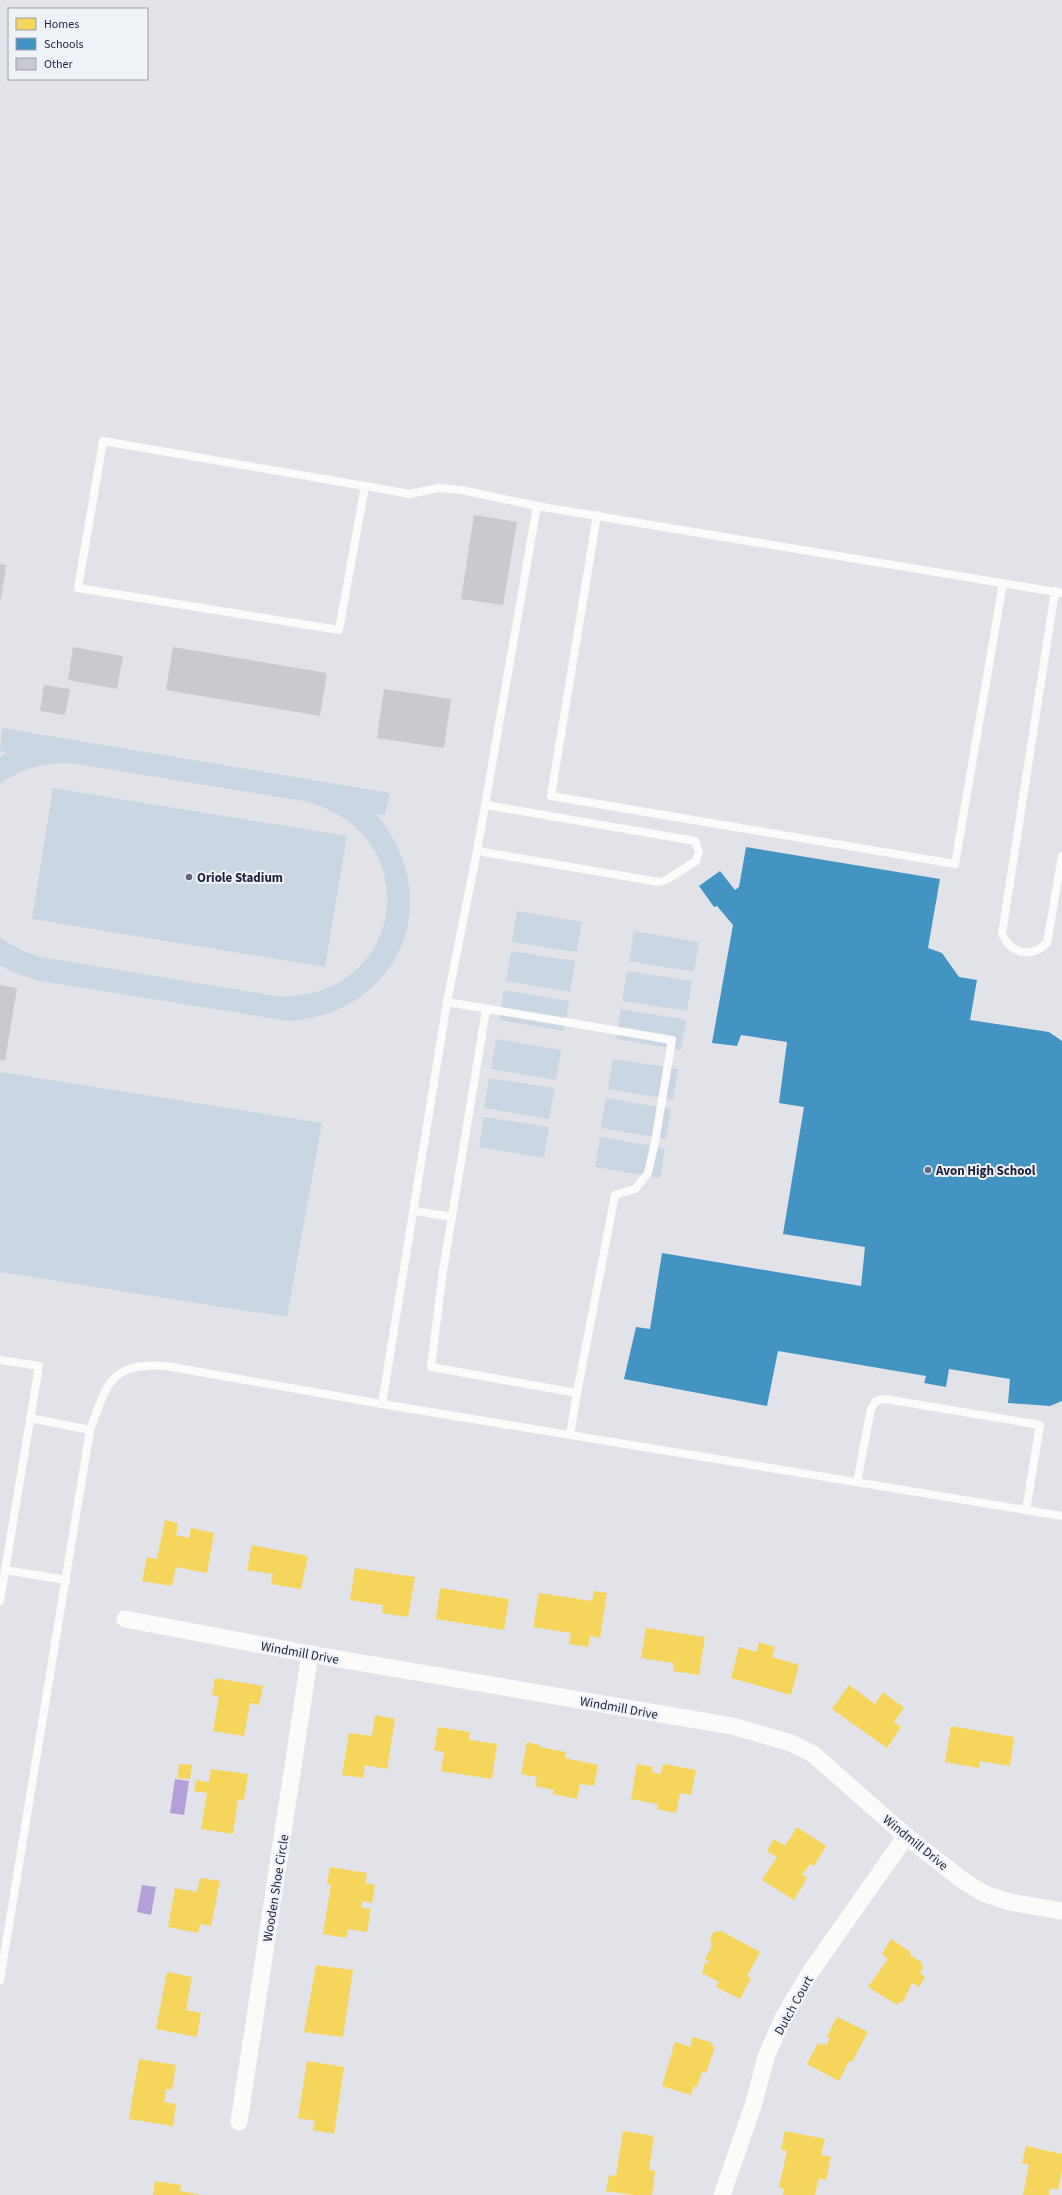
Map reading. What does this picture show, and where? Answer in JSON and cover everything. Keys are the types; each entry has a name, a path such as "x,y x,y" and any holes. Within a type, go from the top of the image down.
{"street":[{"name":"Windmill Drive","path":"125,1619 310,1654 732,1726 764,1734 791,1743 812,1754 906,1836 965,1882 985,1894 1010,1902 1062,1911"},
{"name":"Wooden Shoe Circle","path":"239,2122 310,1654"},
{"name":"Dutch Court","path":"722,2195 753,2106 766,2057 784,2016 809,1974 906,1836"}],"lane":[{"path":"365,486 340,630 78,588 104,441 365,486 409,494 439,488 461,490 537,506 1059,592 1002,934 1006,943 1015,950 1026,952 1038,951 1047,942 1062,856"},
{"path":"382,1404 415,1211 447,1002 486,805 537,506"},
{"path":"597,515 551,796 955,864 1003,583"},
{"path":"477,851 659,882 666,880 696,861 699,852 695,841 486,805"},
{"path":"447,1002 486,1010 672,1040 655,1142 648,1173 634,1189 615,1195 570,1435"},
{"path":"486,1010 452,1217 431,1367 577,1393"},
{"path":"415,1211 452,1217"},
{"path":"0,1360 39,1366 0,1601"},
{"path":"0,1980 90,1430 103,1396 113,1379 123,1371 142,1364 166,1366 382,1404 1062,1516"},
{"path":"857,1482 870,1409 876,1401 885,1399 1040,1425 1026,1510"},
{"path":"30,1418 90,1430"},
{"path":"5,1570 66,1580"}],"shaded area":[{"path":"2,728 390,793 385,815 376,814 397,847 408,881 409,915 401,947 384,975 359,998 327,1014 288,1021 41,981 5,968 0,965 0,938 25,952 41,957 276,996 320,991 353,973 375,945 386,912 385,878 371,845 344,818 303,801 77,764 56,763 37,766 18,773 0,784 0,757 7,752 0,751"},
{"name":"Oriole Stadium","path":"53,788 347,836 325,967 32,919"},
{"path":"517,911 582,922 577,952 512,942"},
{"path":"634,931 699,942 694,972 629,961"},
{"path":"511,951 575,961 570,992 506,981"},
{"path":"627,971 692,981 687,1011 622,1001"},
{"path":"504,990 569,1001 564,1031 499,1020"},
{"path":"621,1009 686,1020 681,1050 616,1039"},
{"path":"496,1039 561,1050 556,1080 491,1069"},
{"path":"613,1059 678,1069 673,1100 608,1089"},
{"path":"0,1072 322,1123 287,1317 0,1272"},
{"path":"489,1078 555,1088 549,1119 484,1108"},
{"path":"606,1098 671,1109 666,1139 601,1128"},
{"path":"484,1117 549,1127 544,1158 479,1147"},
{"path":"600,1137 665,1148 660,1178 595,1167"},
{"path":"175,1779 189,1781 184,1815 170,1813"},
{"path":"142,1885 156,1887 151,1915 137,1912"}],"building: Homes":[{"path":"165,1520 178,1523 176,1535 189,1538 191,1528 214,1533 207,1573 176,1567 172,1586 142,1581 147,1557 157,1559"},
{"path":"252,1545 308,1556 301,1589 271,1584 273,1574 247,1570"},
{"path":"355,1568 415,1577 408,1617 382,1613 383,1605 350,1600"},
{"path":"440,1588 509,1599 504,1630 436,1619"},
{"path":"594,1591 607,1593 600,1638 590,1636 588,1647 569,1644 571,1633 533,1627 539,1593 592,1601"},
{"path":"646,1628 705,1637 699,1675 673,1671 674,1663 641,1658"},
{"path":"759,1642 775,1647 772,1657 799,1665 791,1695 731,1678 739,1647 757,1652"},
{"path":"215,1678 263,1686 259,1705 250,1703 244,1736 213,1731 219,1696 212,1695"},
{"path":"849,1685 875,1704 883,1692 904,1708 894,1722 901,1727 887,1748 832,1709"},
{"path":"375,1715 395,1719 387,1769 365,1765 363,1778 342,1775 349,1733 372,1736"},
{"path":"951,1726 1014,1737 1010,1766 980,1761 979,1768 945,1762"},
{"path":"438,1727 470,1732 469,1740 497,1744 492,1779 441,1771 444,1752 434,1750"},
{"path":"527,1742 540,1745 539,1747 566,1752 565,1758 598,1765 594,1786 580,1784 577,1799 553,1794 554,1790 535,1786 537,1777 521,1774"},
{"path":"179,1764 192,1765 190,1779 178,1778"},
{"path":"637,1764 653,1767 652,1772 661,1774 663,1764 696,1770 691,1795 680,1793 676,1813 657,1809 658,1804 631,1799"},
{"path":"211,1769 248,1774 244,1800 238,1800 233,1834 201,1829 207,1793 194,1791 196,1780 209,1782"},
{"path":"797,1827 826,1846 814,1866 810,1864 802,1875 807,1878 794,1900 762,1880 777,1857 767,1851 774,1839 785,1846"},
{"path":"330,1867 367,1873 365,1883 375,1885 372,1903 362,1901 361,1908 371,1909 367,1932 348,1929 346,1938 323,1934 331,1885 327,1884"},
{"path":"200,1878 220,1881 211,1926 200,1924 198,1933 168,1927 175,1888 197,1892"},
{"path":"721,1931 760,1952 747,1976 751,1978 740,1999 716,1987 719,1982 702,1973 705,1962 708,1964 709,1961 705,1959 712,1946 710,1939 714,1932"},
{"path":"891,1939 911,1952 909,1954 921,1962 923,1968 920,1973 925,1977 919,1987 912,1983 903,2002 899,2002 897,2005 868,1987 888,1959 882,1954"},
{"path":"316,1965 353,1970 343,2037 304,2032"},
{"path":"167,1972 192,1977 186,2010 201,2013 197,2037 156,2029"},
{"path":"837,2017 868,2032 852,2062 849,2061 839,2081 807,2064 818,2043 823,2046 824,2043 827,2045 830,2038 827,2036"},
{"path":"693,2037 713,2043 711,2046 715,2047 706,2073 702,2072 697,2087 694,2086 691,2095 662,2086 675,2042 690,2047"},
{"path":"139,2059 176,2065 172,2090 166,2089 164,2102 176,2104 173,2126 129,2119"},
{"path":"307,2061 344,2067 334,2134 313,2130 315,2121 298,2118"},
{"path":"623,2131 654,2136 649,2170 655,2171 652,2195 634,2195 606,2191 609,2175 616,2176"},
{"path":"785,2131 825,2139 821,2155 831,2157 826,2180 819,2178 815,2195 783,2195 784,2189 779,2187 787,2151 781,2150"},
{"path":"1026,2146 1062,2154 1062,2170 1058,2190 1050,2188 1049,2195 1023,2195 1029,2165 1022,2163"},
{"path":"155,2181 181,2185 180,2191 202,2195 153,2195"}],"building: Schools":[{"name":"Avon High School","path":"746,847 940,879 928,948 942,953 959,977 977,980 970,1020 1049,1032 1062,1041 1062,1401 1050,1406 1008,1403 1010,1379 949,1369 946,1387 924,1383 926,1376 778,1351 767,1406 624,1379 636,1327 650,1329 662,1253 861,1286 865,1247 783,1234 804,1107 779,1103 787,1042 741,1035 737,1046 712,1043 733,925 717,906 714,907 699,886 720,871 735,890 739,887"}],"building: Other":[{"path":"474,515 517,522 503,605 461,599"},
{"path":"0,564 6,565 1,599 0,599"},
{"path":"73,647 123,656 117,689 68,680"},
{"path":"173,647 327,673 320,716 166,690"},
{"path":"44,685 70,689 65,715 40,711"},
{"path":"384,689 451,699 444,748 377,738"},
{"path":"0,985 17,988 5,1061 0,1060"}],"place":[{"name":"Oriole Stadium","path":"189,877"},
{"name":"Avon High School","path":"928,1170"}]}
